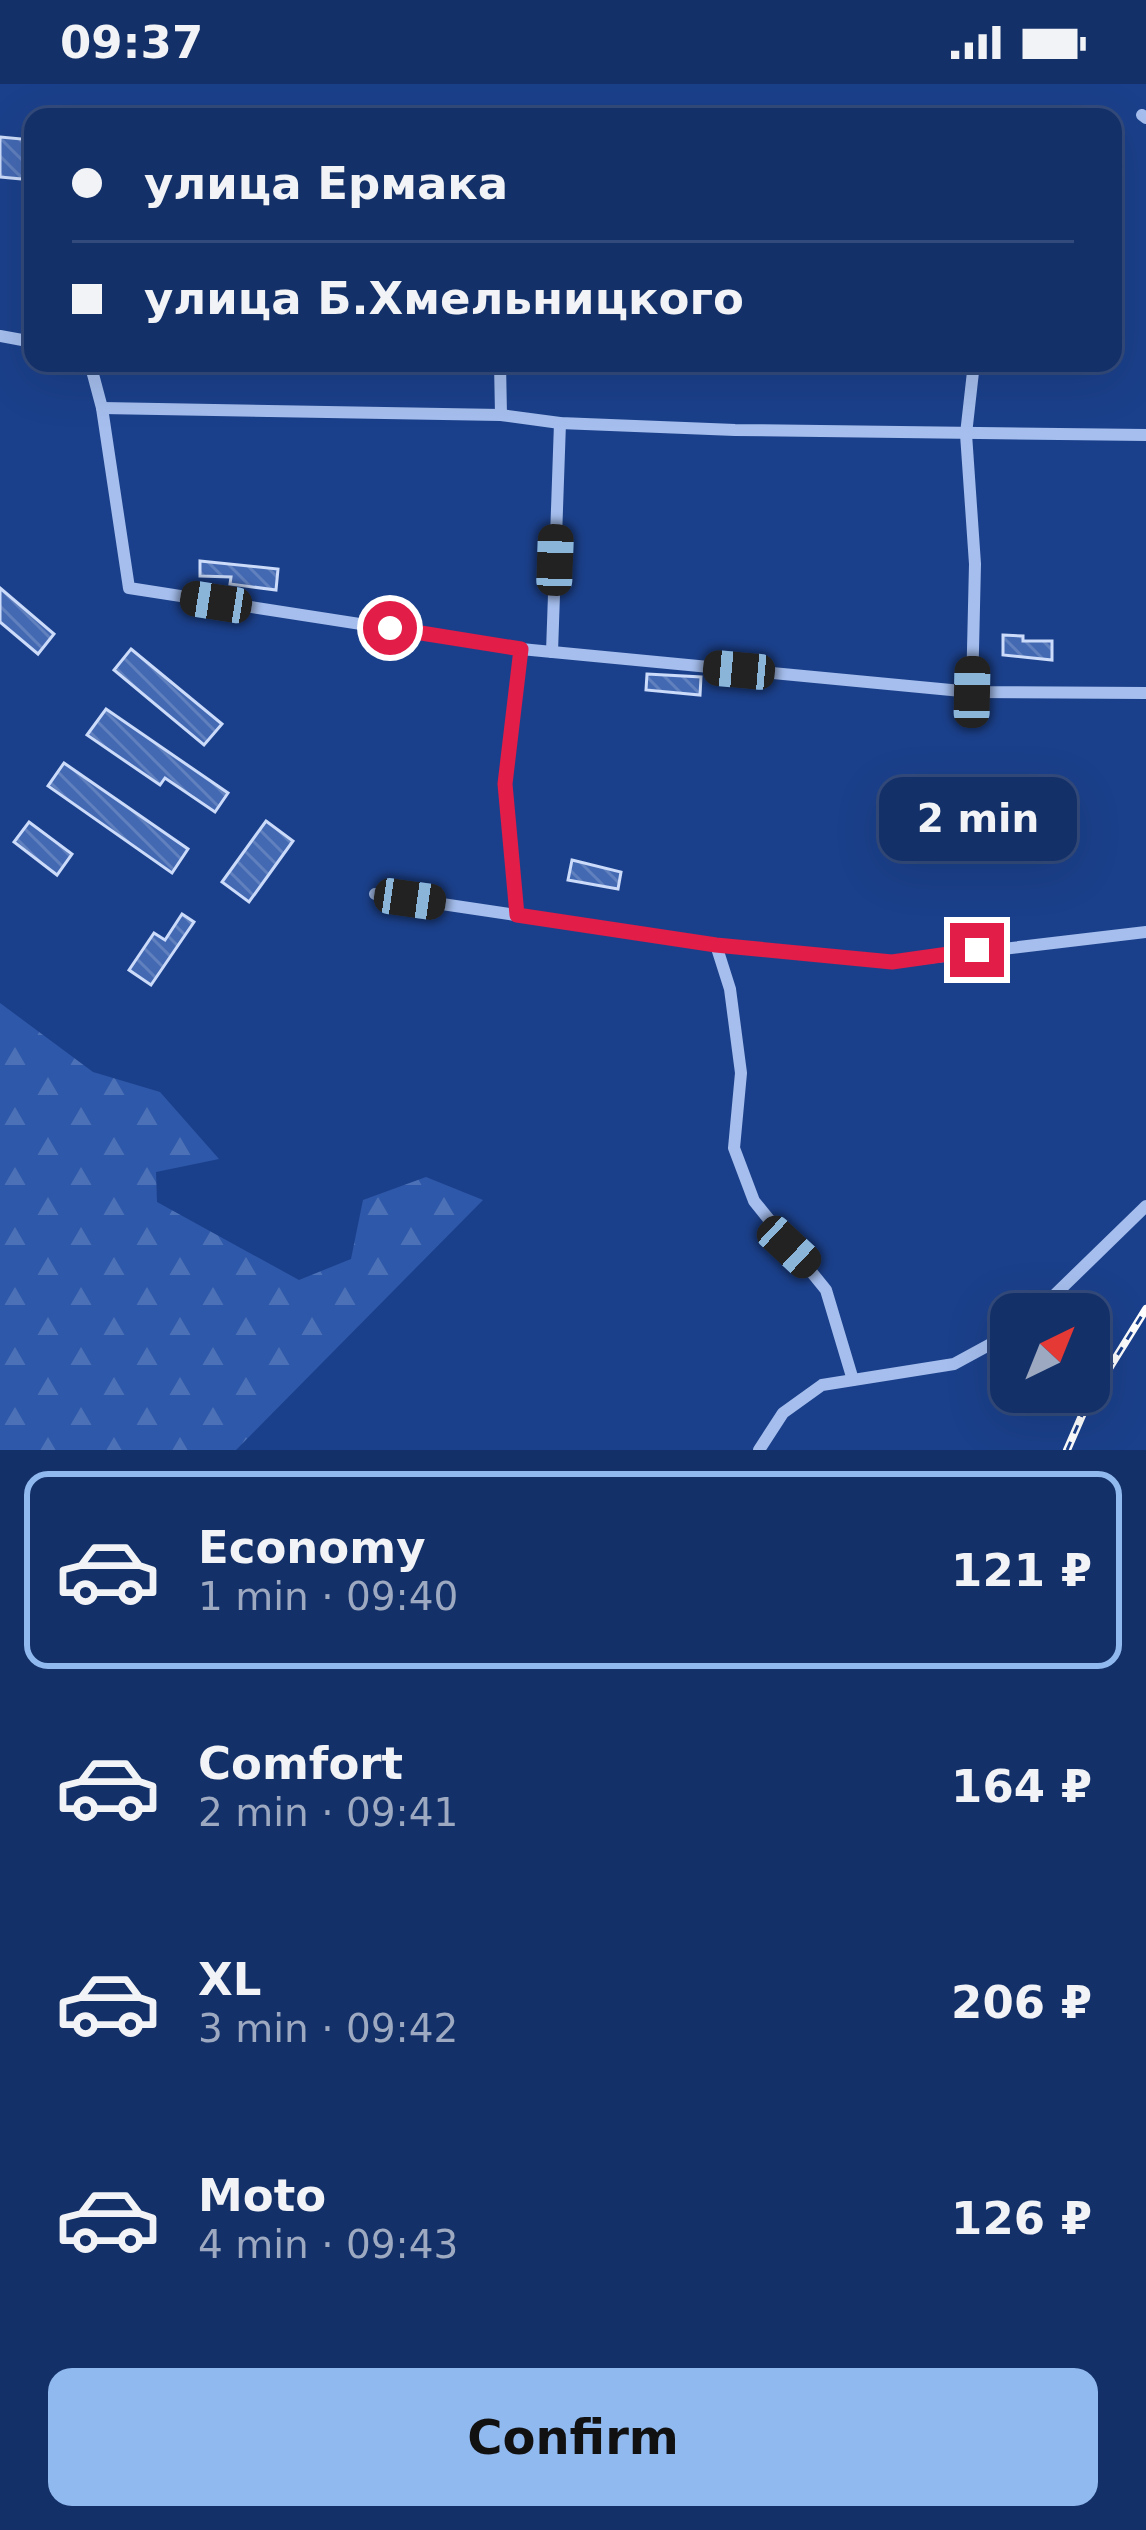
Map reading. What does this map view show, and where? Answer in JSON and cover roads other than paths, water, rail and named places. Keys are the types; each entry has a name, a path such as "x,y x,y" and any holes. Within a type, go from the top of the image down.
{"street":[{"path":"91,372 129,588 521,649 972,692 1146,693"},
{"path":"500,372 501,415"},
{"path":"972,692 975,564 966,434 973,372"},
{"path":"101,408 501,415 560,423 966,434 1146,435"},
{"path":"552,652 560,423"},
{"path":"517,915 505,784 521,649"},
{"path":"375,894 716,945 892,962 1146,932"},
{"path":"716,945 730,989 741,1073 734,1148 754,1201 819,1277 854,1380"},
{"path":"1057,1293 1146,1206"},
{"path":"760,1450 783,1413 822,1384 954,1364 990,1344"}],"railway":[{"path":"1067,1450 1087,1404 1146,1309"}]}
